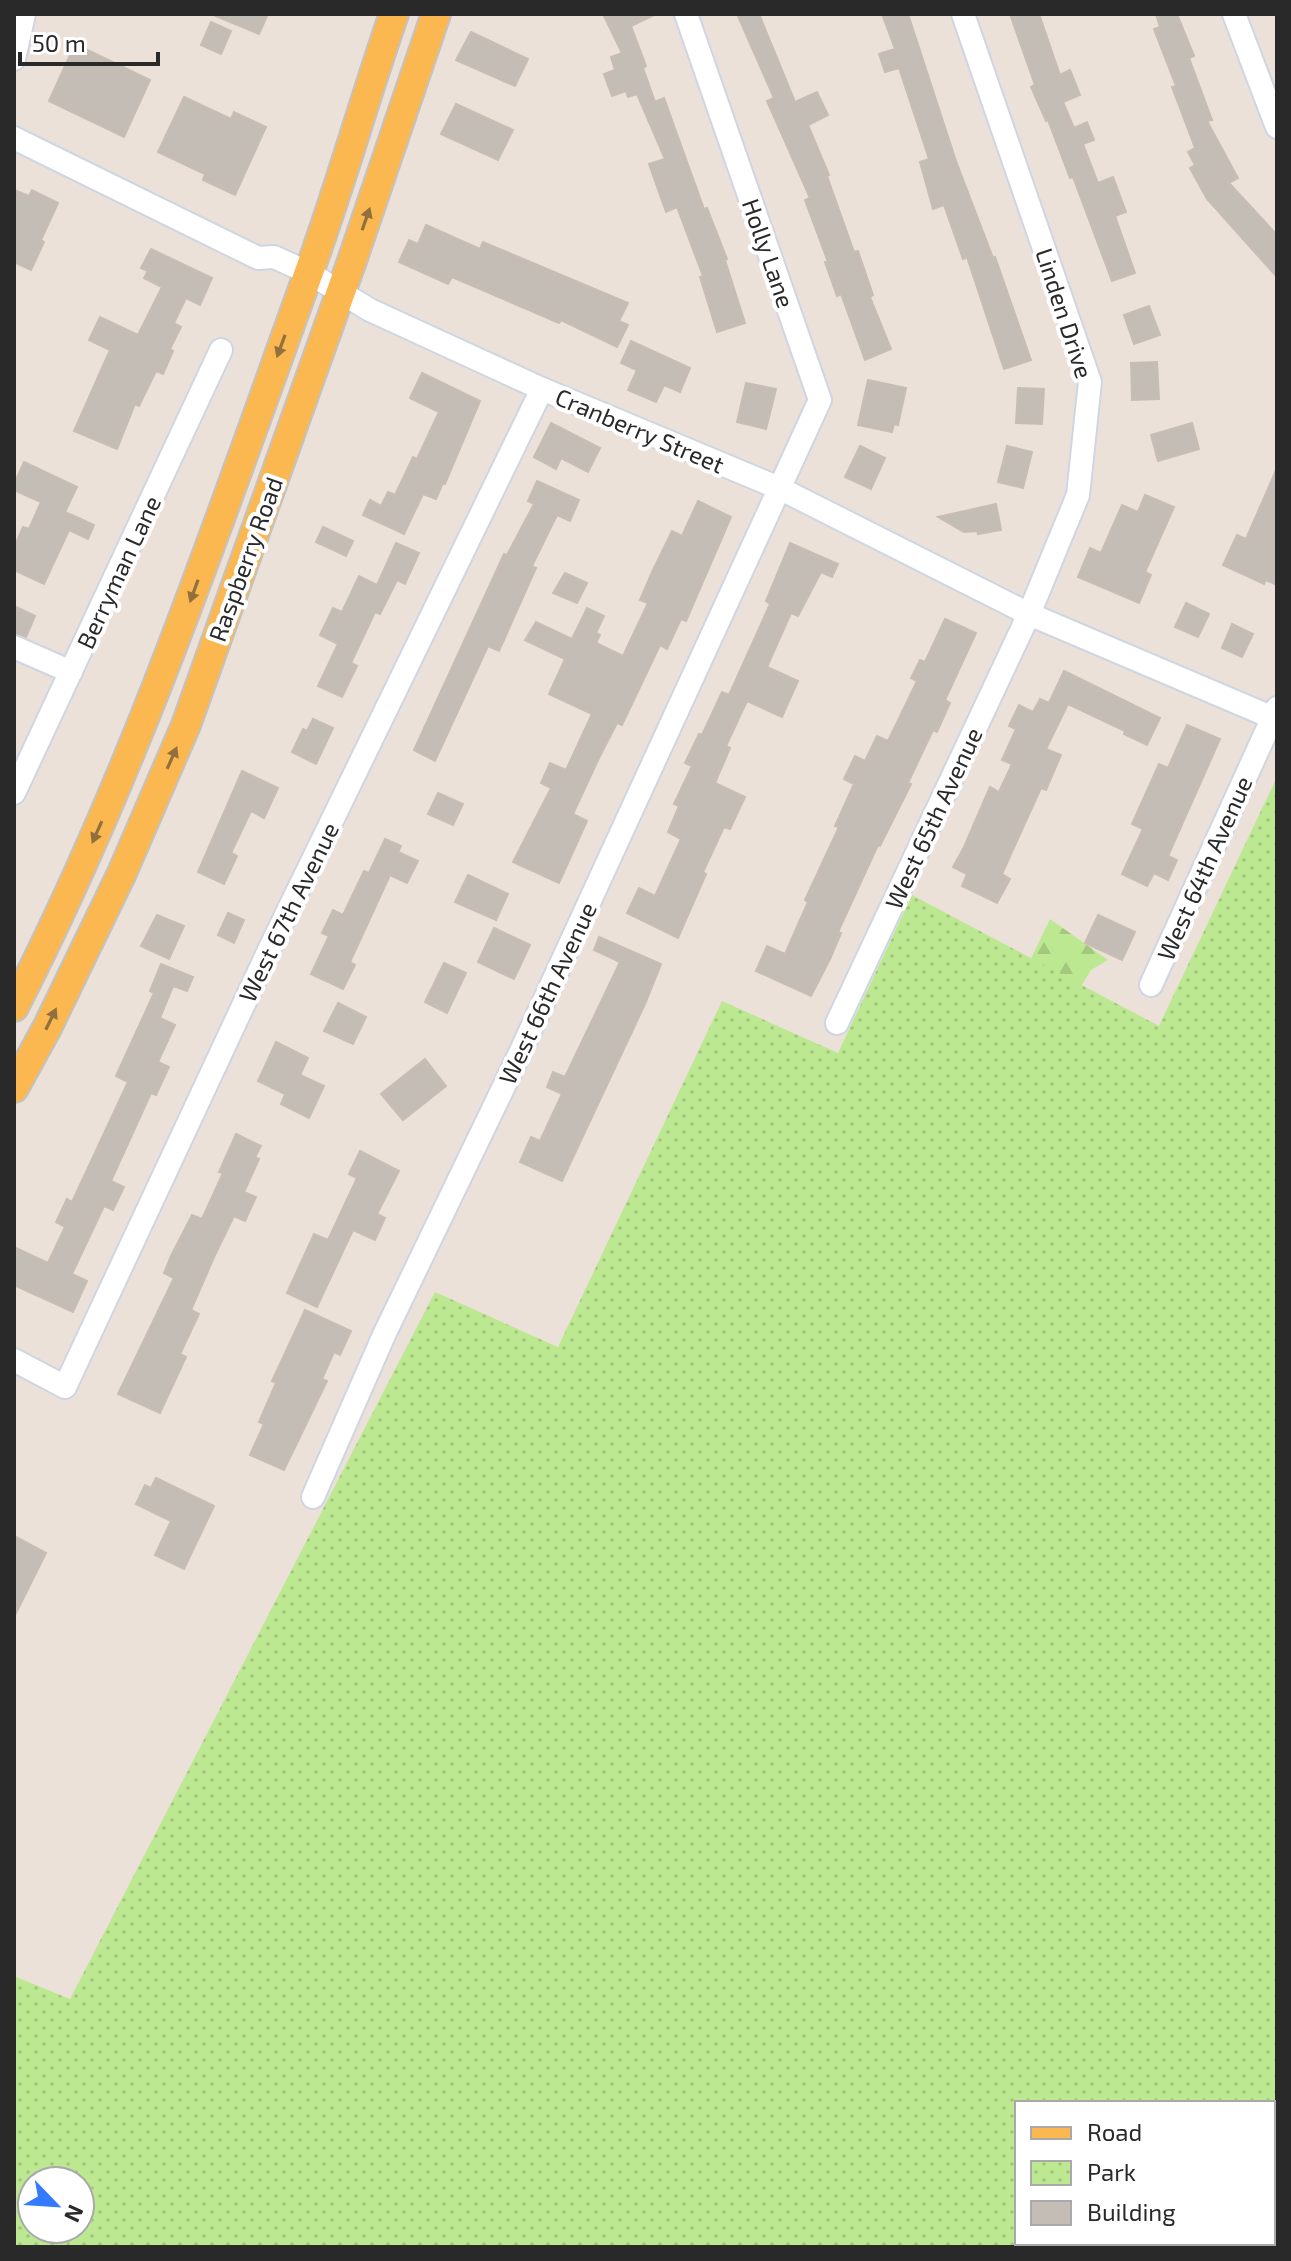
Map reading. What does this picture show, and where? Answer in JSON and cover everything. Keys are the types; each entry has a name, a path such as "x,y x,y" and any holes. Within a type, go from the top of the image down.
{"main road":[{"name":"Raspberry Road","path":"14,1007 54,929 126,767 175,644 309,273 394,14"},
{"name":"Raspberry Road","path":"14,1088 47,1028 122,873 186,725 436,14"}],"street":[{"path":"14,59 24,14"},
{"name":"Holly Lane","path":"686,14 820,400 779,488"},
{"name":"Linden Drive","path":"963,14 1090,382 1078,495 1029,614"},
{"path":"1234,14 1277,127"},
{"name":"Cranberry Street","path":"14,138 258,258 274,257 309,273 370,310 542,389 779,488 1029,614 1274,713"},
{"name":"Berryman Lane","path":"14,793 221,350"},
{"name":"West 67th Avenue","path":"14,1360 65,1387 270,948 542,389"},
{"name":"West 66th Avenue","path":"313,1497 384,1335 520,1053 779,488"},
{"name":"West 65th Avenue","path":"837,1023 1029,614"},
{"path":"14,647 71,672"},
{"name":"West 64th Avenue","path":"1151,985 1274,713"}],"green space":[{"path":"1277,777 1277,2247 14,2247 14,1976 70,1999 435,1292 558,1347 722,1001 838,1053 912,895 1159,1026"},
{"path":"1050,919 1108,960 1091,970 1058,1024 981,1063"}],"building":[{"path":"211,14 268,14 259,34"},
{"path":"603,14 656,14 631,26 646,66 643,68 655,102 664,98 704,209 707,208 727,259 745,323 717,332 700,277 703,276 677,207 666,212 649,164 665,159 637,94 628,97 626,91 612,96 604,74 615,70 611,57 622,53"},
{"path":"737,14 759,14 795,102 817,92 828,115 808,125 829,175 854,252 858,251 873,295 870,297 891,349 865,360 841,294 837,296 825,262 828,262 805,200 810,198 767,101 774,98"},
{"path":"882,14 908,14 956,161 995,257 1031,360 1004,369 967,257 963,259 944,205 933,209 920,162 929,159 899,68 885,72 879,54 895,49"},
{"path":"1039,14 1060,75 1070,70 1080,95 1063,102 1074,128 1087,122 1094,140 1083,144 1098,183 1113,177 1126,212 1115,216 1135,273 1112,281 1073,177 1070,178 1048,120 1031,87 1035,85 1011,17"},
{"path":"1156,14 1177,14 1194,56 1189,58 1212,120 1207,121 1238,178 1229,183 1277,235 1277,277 1207,199 1190,168 1195,165 1188,152 1195,148 1154,29 1160,27"},
{"path":"211,22 231,31 221,54 201,45"},
{"path":"471,32 528,59 515,86 456,60"},
{"path":"75,44 150,80 124,137 49,101"},
{"path":"184,97 231,119 234,112 266,127 235,195 203,180 205,174 158,152"},
{"path":"456,104 513,130 498,160 441,134"},
{"path":"14,190 29,196 32,190 58,203 31,270 14,262"},
{"path":"426,225 480,249 483,242 628,303 619,321 628,325 617,347 561,320 559,323 452,277 448,284 399,262 409,240 418,244"},
{"path":"151,249 212,278 200,305 186,298 174,323 181,327 170,349 173,351 163,374 156,371 139,406 135,404 117,449 74,431 110,350 89,340 100,317 138,335 162,287 144,278 148,271 141,268"},
{"path":"1149,306 1160,335 1134,344 1124,315"},
{"path":"631,341 690,368 680,392 664,385 656,402 628,390 637,370 621,363"},
{"path":"1157,362 1159,399 1132,400 1131,363"},
{"path":"422,373 480,401 445,484 436,499 423,494 404,534 363,515 370,500 381,506 388,492 395,495 413,457 417,459 439,412 410,398"},
{"path":"868,380 906,388 898,425 894,424 892,432 858,425"},
{"path":"746,383 776,389 766,429 737,422"},
{"path":"1018,388 1044,389 1042,424 1016,423"},
{"path":"551,423 600,448 588,472 561,458 556,469 534,457"},
{"path":"1192,423 1199,449 1158,461 1151,435"},
{"path":"860,446 885,458 871,489 845,477"},
{"path":"1007,446 1032,452 1023,488 998,482"},
{"path":"24,462 77,487 65,512 94,525 88,539 69,530 44,584 14,570 14,548 23,527 29,529 41,502 14,490"},
{"path":"1277,468 1277,585 1266,580 1264,584 1223,565 1237,535 1246,539"},
{"path":"537,481 579,500 570,521 557,515 532,566 536,568 499,651 488,646 435,761 414,750 504,554 507,555 534,504 528,501"},
{"path":"1145,495 1174,507 1145,572 1151,575 1139,603 1078,577 1090,548 1101,553 1122,505 1138,512"},
{"path":"698,501 731,517 686,621 681,619 667,649 660,645 622,725 617,723 599,758 573,814 587,821 559,883 513,862 551,788 541,783 550,763 566,770 592,714 549,694 565,659 525,640 536,622 572,639 587,608 604,616 596,633 600,635 596,643 623,656 648,603 640,600 653,570 672,531 682,536"},
{"path":"996,504 1001,530 978,534 977,531 964,532 938,517"},
{"path":"323,527 353,541 346,556 316,542"},
{"path":"396,543 419,553 405,584 397,580 380,614 375,612 351,663 357,666 342,697 318,686 338,644 320,635 333,608 342,612 359,576 377,585"},
{"path":"790,543 838,564 832,577 821,572 798,616 791,613 767,667 798,681 782,717 747,701 726,746 730,748 715,783 745,797 730,829 724,827 678,938 627,913 639,888 655,896 681,839 668,832 679,806 674,804 692,766 685,763 722,692 729,695 770,604 766,601"},
{"path":"565,573 587,583 577,603 553,593"},
{"path":"1186,603 1209,614 1198,637 1175,627"},
{"path":"14,606 35,616 26,637 14,633"},
{"path":"945,619 976,633 945,700 950,703 937,732 933,730 908,783 911,784 878,845 838,932 841,933 831,957 811,996 756,971 767,946 785,954 854,784 844,779 855,756 865,761 877,736 888,741 917,681 911,678 920,660 925,662"},
{"path":"1232,624 1253,634 1242,657 1222,648"},
{"path":"1064,671 1160,718 1147,745 1068,704 1046,749 1061,755 1046,790 1041,788 1002,874 1010,879 997,903 962,886 967,874 953,867 990,787 999,792 1012,764 1002,760 1016,729 1009,726 1019,705 1033,712 1040,699 1049,703"},
{"path":"313,719 333,728 316,764 292,752 303,729 307,731"},
{"path":"1187,725 1220,739 1168,856 1177,860 1168,880 1154,873 1147,886 1122,874 1143,829 1132,824 1159,764 1168,768"},
{"path":"242,771 278,788 264,818 251,811 231,853 237,856 224,884 198,872"},
{"path":"438,793 463,804 453,825 428,814"},
{"path":"385,839 401,846 398,852 418,861 407,883 390,875 350,962 355,965 343,989 311,974 329,936 322,933 333,910 343,915 364,871 369,873"},
{"path":"468,875 508,894 496,920 455,902"},
{"path":"228,913 244,920 234,943 218,935"},
{"path":"157,915 184,926 169,959 141,946"},
{"path":"1098,915 1135,932 1122,960 1085,943"},
{"path":"494,928 530,945 514,979 478,962"},
{"path":"599,937 661,964 562,1181 520,1162 531,1137 540,1141 562,1094 547,1087 553,1072 565,1077 620,962 594,950"},
{"path":"444,963 466,973 447,1013 425,1002"},
{"path":"161,964 193,977 187,991 173,986 160,1018 175,1025 158,1062 169,1067 156,1095 151,1093 111,1181 124,1187 113,1210 104,1206 72,1274 87,1281 73,1312 14,1285 14,1247 48,1263 65,1227 56,1222 67,1199 72,1202 128,1082 116,1076 154,993 150,991"},
{"path":"338,1003 366,1017 353,1044 324,1031"},
{"path":"276,1042 308,1058 300,1075 324,1086 309,1118 281,1104 285,1094 258,1081"},
{"path":"425,1059 446,1086 403,1120 381,1094"},
{"path":"236,1134 261,1146 255,1157 259,1159 244,1192 256,1197 245,1221 234,1216 215,1255 191,1310 199,1314 180,1354 186,1357 160,1413 118,1394 174,1278 164,1273 171,1256 192,1215 202,1219 223,1173 219,1172"},
{"path":"360,1151 399,1171 377,1214 385,1218 375,1240 353,1230 317,1307 287,1293 314,1234 328,1240 357,1178 349,1174"},
{"path":"305,1310 351,1331 340,1355 334,1352 322,1379 327,1381 284,1470 250,1455 264,1424 259,1422 276,1383 272,1381"},
{"path":"156,1478 214,1506 184,1569 155,1555 171,1521 136,1504 145,1485 151,1488"},
{"path":"14,1536 46,1553 14,1617"}]}
